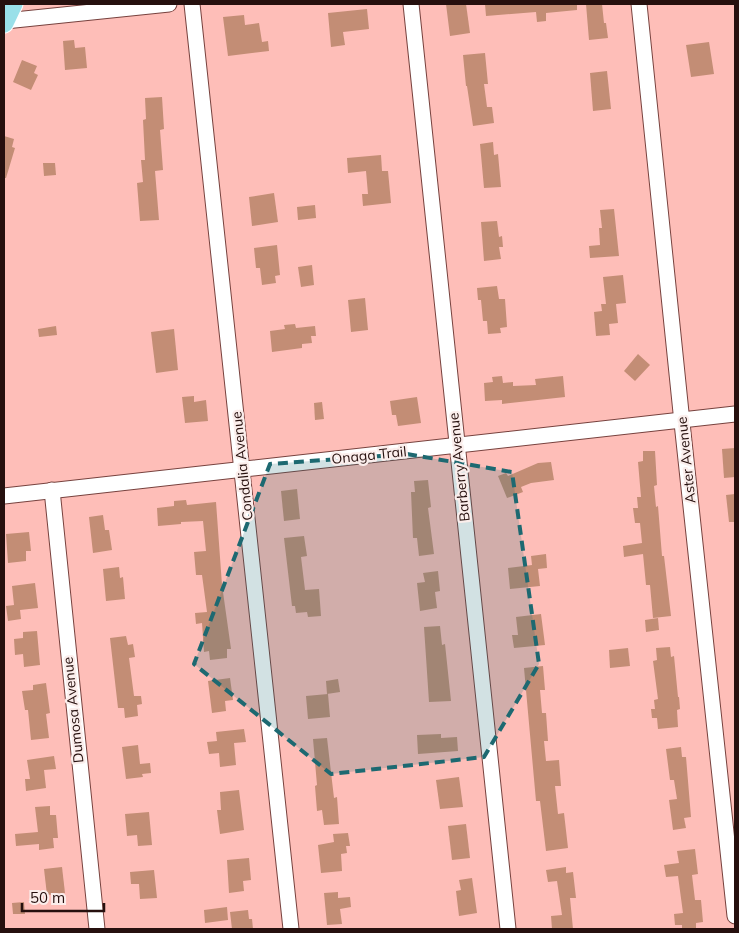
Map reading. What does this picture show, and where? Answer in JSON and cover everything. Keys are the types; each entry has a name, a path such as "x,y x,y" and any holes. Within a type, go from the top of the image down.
{"main road":[{"path":"4,22 13,4"}],"street":[{"path":"4,22 169,4"},
{"name":"Condalia Avenue","path":"192,4 290,929"},
{"name":"Barberry Avenue","path":"411,4 508,929"},
{"name":"Aster Avenue","path":"639,4 735,916"},
{"name":"Onaga Trail","path":"4,496 735,414"},
{"name":"Dumosa Avenue","path":"52,490 96,929"}],"highlighted area":[{"path":"407,454 512,472 539,664 484,757 331,774 194,664 270,464"}],"building":[{"path":"446,4 466,4 470,33 450,36"},
{"path":"485,4 577,4 577,10 546,13 546,21 537,22 536,12 486,16"},
{"path":"586,4 602,4 608,38 589,40"},
{"path":"367,9 369,29 343,32 345,45 331,47 328,13"},
{"path":"244,15 245,25 259,23 262,42 268,41 269,51 228,56 223,17"},
{"path":"74,40 75,48 85,47 87,68 65,70 63,41"},
{"path":"709,42 714,74 691,77 686,45"},
{"path":"485,53 488,84 484,84 487,107 492,107 494,123 473,126 463,55"},
{"path":"22,60 37,66 34,73 38,75 31,90 13,82"},
{"path":"607,71 611,109 593,111 590,73"},
{"path":"162,97 164,129 160,130 163,170 155,171 159,220 140,221 137,183 143,182 141,160 145,160 143,120 146,119 145,98"},
{"path":"4,136 14,139 12,147 15,148 6,178 4,178"},
{"path":"493,142 494,155 498,154 501,187 484,188 480,144"},
{"path":"381,155 382,171 388,171 391,203 363,206 362,194 368,194 366,171 348,173 347,158"},
{"path":"43,163 55,163 56,175 44,176"},
{"path":"274,193 278,222 252,226 249,197"},
{"path":"315,205 316,218 298,220 297,207"},
{"path":"614,209 619,256 590,258 589,246 600,245 599,228 602,228 600,210"},
{"path":"497,221 499,237 502,236 503,247 499,247 501,259 484,261 481,222"},
{"path":"277,245 280,275 275,276 276,283 262,285 260,268 256,268 254,248"},
{"path":"312,265 314,285 301,287 298,267"},
{"path":"623,275 626,303 616,304 618,323 609,324 610,335 596,336 594,312 602,311 601,304 606,304 603,277"},
{"path":"497,286 499,299 505,299 507,327 500,328 501,333 488,334 487,321 483,321 481,300 478,300 477,288"},
{"path":"365,298 368,330 351,332 348,300"},
{"path":"295,324 296,328 315,326 316,336 311,336 312,343 302,344 302,348 272,352 270,331 285,329 284,325"},
{"path":"56,326 57,335 39,337 38,329"},
{"path":"174,329 178,370 156,373 151,332"},
{"path":"638,354 650,365 635,381 624,371"},
{"path":"502,376 503,383 513,382 513,386 536,385 535,379 563,376 565,397 502,404 502,400 485,401 484,383 493,382 492,377"},
{"path":"194,396 194,402 206,400 208,421 185,423 182,397"},
{"path":"417,397 421,423 398,426 396,415 392,415 390,401"},
{"path":"322,402 324,419 315,420 314,403"},
{"path":"735,448 735,477 724,478 722,449"},
{"path":"643,451 655,451 657,485 654,486 656,507 658,506 662,556 664,556 671,616 653,618 650,585 646,585 643,554 624,557 623,546 642,543 640,523 635,523 633,508 638,508 637,497 641,497 638,462 643,461"},
{"path":"551,462 554,480 531,483 521,487 523,492 507,498 498,476 506,473 508,476 538,463"},
{"path":"428,480 431,507 428,508 434,554 419,556 417,538 413,538 411,492 415,492 414,481"},
{"path":"297,489 300,519 284,521 281,491"},
{"path":"735,494 735,522 729,522 726,495"},
{"path":"186,500 187,505 216,502 222,585 231,649 227,649 227,658 210,660 209,651 204,652 202,623 196,624 195,613 207,612 202,575 196,575 194,552 206,551 203,521 158,526 157,508 174,506 174,501"},
{"path":"103,515 105,530 109,530 112,550 93,553 89,517"},
{"path":"29,532 31,551 26,551 26,561 8,563 6,534"},
{"path":"304,536 307,556 301,557 305,590 319,589 321,616 308,617 307,612 296,613 295,606 292,606 284,538"},
{"path":"546,554 547,568 538,569 540,586 510,589 508,568 532,565 531,556"},
{"path":"119,567 120,578 123,577 125,599 106,601 103,569"},
{"path":"438,571 440,591 435,592 437,608 420,611 417,583 425,582 423,573"},
{"path":"35,583 38,608 20,610 21,619 8,621 6,606 14,605 12,586"},
{"path":"541,614 545,645 514,648 512,635 518,635 516,617"},
{"path":"658,618 659,630 646,632 645,620"},
{"path":"440,626 442,645 445,644 451,701 429,702 424,627"},
{"path":"37,631 40,665 24,667 23,654 15,655 14,639 23,638 23,632"},
{"path":"126,636 128,645 133,644 135,657 129,658 134,696 141,696 142,704 137,705 138,716 125,718 124,708 118,708 110,638"},
{"path":"670,647 671,657 674,656 679,697 680,709 677,710 678,727 658,729 657,718 652,718 651,709 655,709 654,700 658,699 653,661 657,660 656,648"},
{"path":"628,648 630,666 610,668 609,650"},
{"path":"543,666 545,690 540,690 542,713 546,713 548,741 544,741 546,761 559,760 561,786 555,786 558,814 564,813 568,848 546,851 540,801 536,801 524,668"},
{"path":"230,678 233,700 225,701 226,711 212,713 208,681"},
{"path":"338,679 340,692 327,694 326,681"},
{"path":"46,683 50,713 46,714 49,738 31,740 28,710 25,710 22,691 33,690 33,685"},
{"path":"328,694 330,717 308,719 306,696"},
{"path":"244,729 246,742 234,743 236,765 220,767 219,753 209,754 207,742 217,741 216,732"},
{"path":"441,734 441,738 457,737 458,751 418,754 417,735"},
{"path":"327,738 334,798 337,797 339,824 324,825 322,810 317,811 313,739"},
{"path":"138,745 140,764 150,763 151,773 142,774 143,777 126,779 122,747"},
{"path":"681,747 682,757 686,757 691,817 684,818 686,828 673,830 669,800 677,799 674,780 670,780 666,749"},
{"path":"54,756 56,769 44,770 46,788 26,791 25,779 30,779 27,760"},
{"path":"459,777 463,807 440,809 436,780"},
{"path":"239,790 244,830 220,834 217,810 221,810 220,792"},
{"path":"50,806 50,815 56,815 58,838 53,838 54,848 39,850 39,844 16,846 15,834 38,832 35,807"},
{"path":"149,812 152,845 138,846 137,835 127,836 125,814"},
{"path":"466,824 470,858 452,860 448,826"},
{"path":"348,833 350,846 346,846 347,853 341,854 342,871 321,873 318,845 334,842 333,834"},
{"path":"695,849 698,874 692,875 695,900 701,900 703,922 696,923 696,929 682,929 682,925 675,925 674,914 683,913 678,876 666,877 664,865 679,863 677,851"},
{"path":"249,858 251,880 243,881 244,891 229,893 227,860"},
{"path":"62,867 65,893 47,895 44,869"},
{"path":"566,867 566,873 573,872 576,898 570,898 573,929 552,929 551,916 562,915 557,881 548,882 546,870"},
{"path":"154,870 157,898 140,899 139,884 131,884 130,872"},
{"path":"472,878 477,913 459,916 456,891 461,890 459,880"},
{"path":"338,892 338,898 350,897 351,907 340,909 342,924 327,925 324,893"},
{"path":"24,902 25,914 13,914 12,903"},
{"path":"227,907 228,920 205,923 204,910"},
{"path":"248,910 249,919 252,919 253,929 232,929 230,912"}]}
